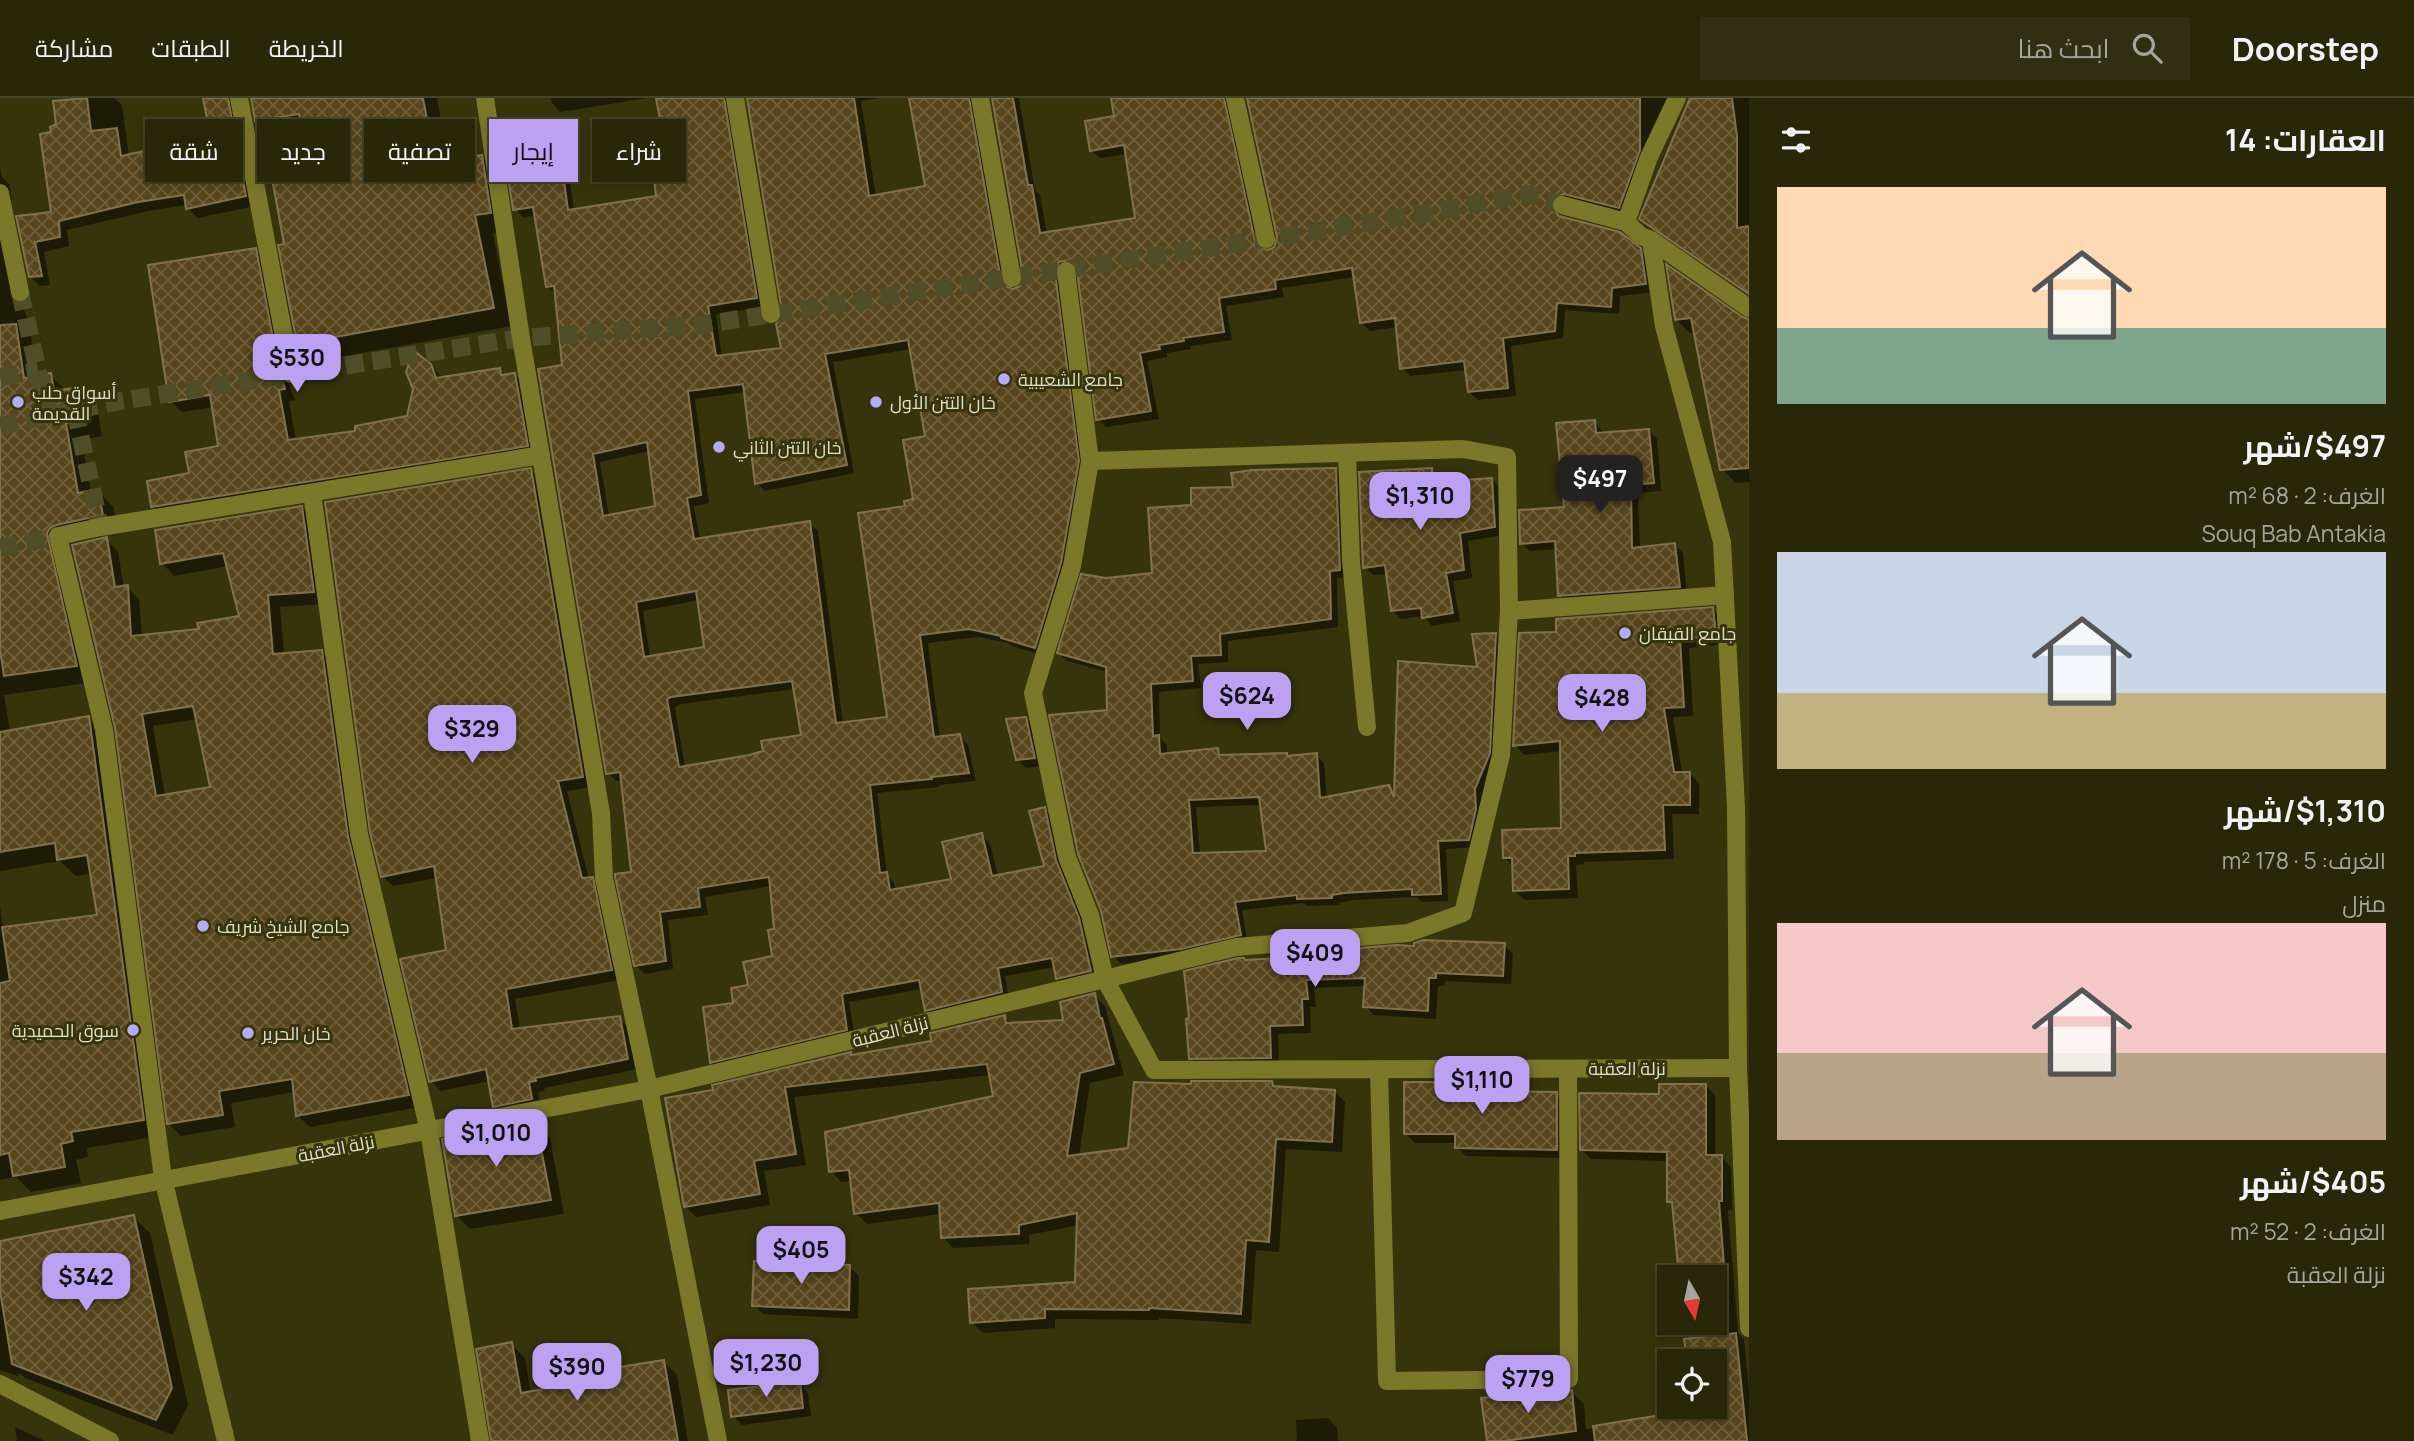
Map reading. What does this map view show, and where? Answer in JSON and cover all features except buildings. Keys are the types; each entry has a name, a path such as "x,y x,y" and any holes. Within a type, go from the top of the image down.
{"street":[{"path":"239,98 291,374"},
{"path":"485,98 601,813 604,878 649,1089 718,1441"},
{"path":"736,98 771,314"},
{"path":"980,98 1012,278"},
{"path":"1235,98 1266,239"},
{"path":"1626,222 1648,158 1677,98"},
{"path":"0,193 20,292"},
{"path":"1562,205 1626,222 1641,236 1651,240 1749,307"},
{"path":"1651,240 1664,326 1722,542 1736,807 1738,1068 1749,1328"},
{"path":"1066,271 1090,461 1072,566 1033,692 1067,857 1090,915 1105,979 1236,947 1408,933 1463,913 1501,755 1509,611 1507,457 1463,449 1090,461"},
{"path":"1347,453 1351,561 1367,727"},
{"path":"226,1441 163,1178 104,730 58,536 541,455"},
{"path":"312,493 359,834 429,1130 480,1441"},
{"path":"1509,611 1725,595"},
{"name":"نزلة العقبة","path":"0,1211 163,1178 197,1174 649,1089 1105,979 1154,1070 1738,1068"},
{"path":"1378,1069 1387,1381 1569,1379 1568,1069"},
{"path":"0,1384 110,1441"}],"tunnel":[{"path":"0,426 120,401 521,338 700,325 1266,239 1528,194 1562,205"},
{"path":"20,292 48,415"},
{"path":"0,377 38,371"},
{"path":"75,410 100,527"},
{"path":"0,548 58,536"}],"place":[{"name":"جامع الشعيبية","path":"1004,379"},
{"name":"أسواق حلب القديمة","path":"18,402"},
{"name":"خان التتن الأول","path":"876,402"},
{"name":"خان التتن الثاني","path":"719,447"},
{"name":"جامع القيقان","path":"1625,633"},
{"name":"جامع الشيخ شريف","path":"203,926"},
{"name":"سوق الحميدية","path":"133,1030"},
{"name":"خان الحرير","path":"248,1033"}]}
